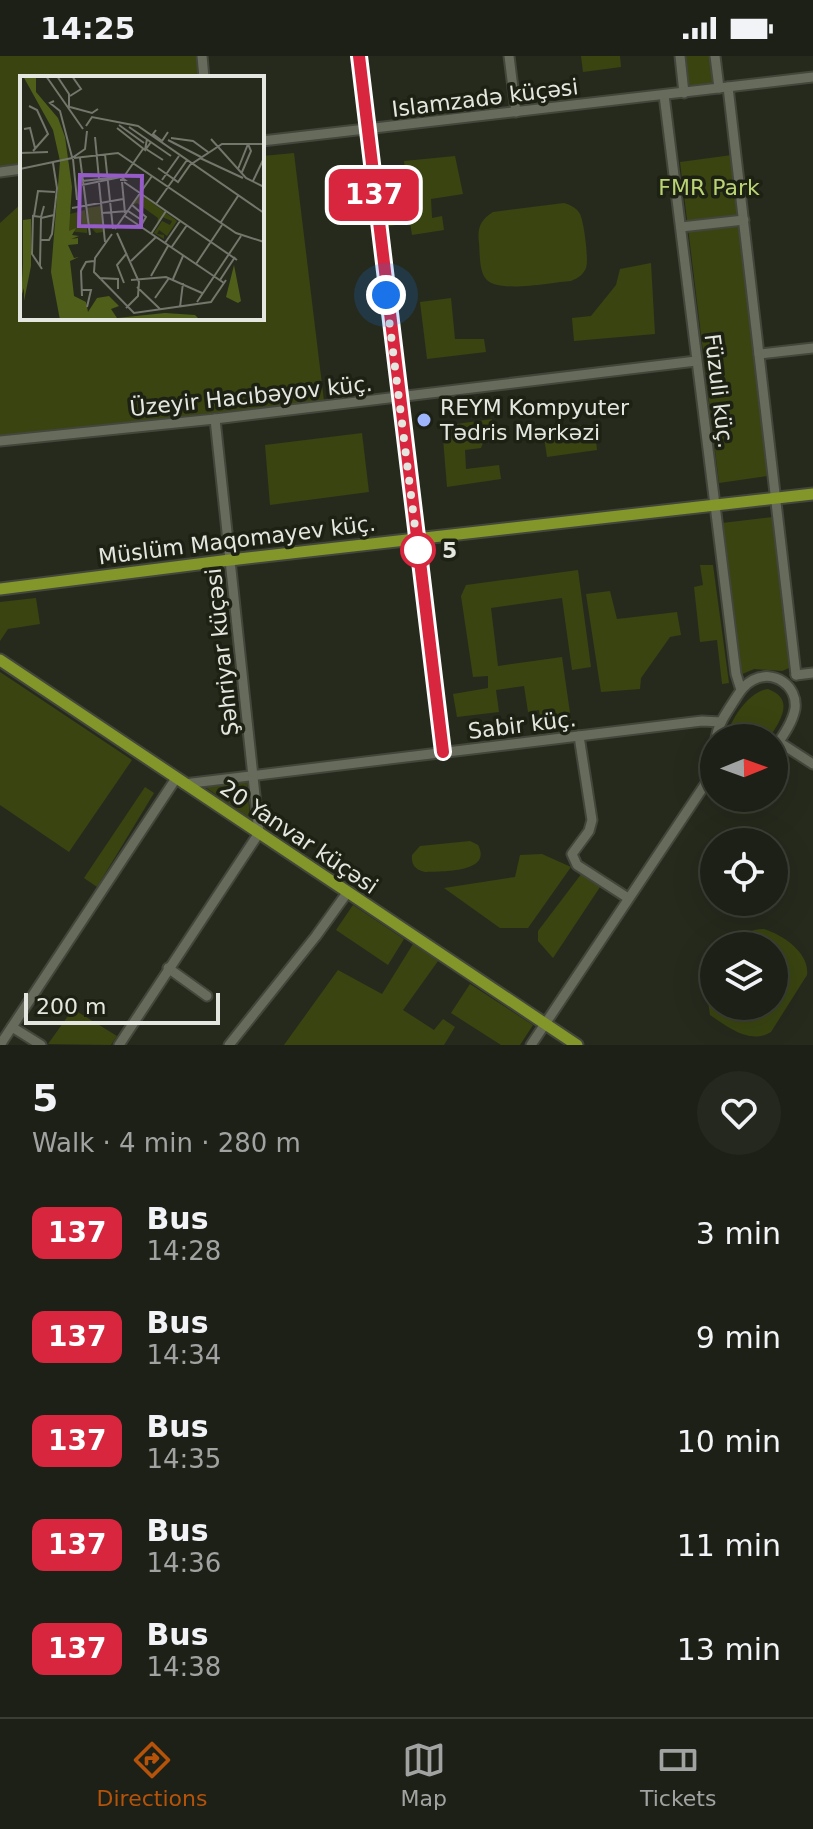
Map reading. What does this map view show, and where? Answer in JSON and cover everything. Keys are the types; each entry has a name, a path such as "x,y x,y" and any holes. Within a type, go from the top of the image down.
{"main road":[{"name":"Müslüm Maqomayev küç.","path":"0,589 813,494"},
{"name":"20 Yanvar küçəsi","path":"0,660 179,784 259,833 577,1045"}],"street":[{"path":"202,56 204,76"},
{"path":"359,56 443,752"},
{"path":"509,56 516,112"},
{"path":"680,56 684,93"},
{"name":"Füzuli küç.","path":"715,56 744,220 796,675"},
{"name":"Islamzadə küçəsi","path":"264,141 813,77"},
{"name":"Füzuli küç.","path":"664,95 736,674 741,690"},
{"path":"0,172 20,169"},
{"path":"681,227 744,220"},
{"path":"759,354 813,348"},
{"name":"Üzeyir Hacıbəyov küç.","path":"0,441 215,419 696,361"},
{"name":"Şəhriyar küçəsi","path":"215,419 259,833"},
{"path":"788,685 796,675 813,673"},
{"path":"721,722 750,681 759,677 774,677 788,685 794,699 794,711 787,724"},
{"name":"Sabir küç.","path":"179,784 702,721 721,722"},
{"path":"579,736 592,820 589,831 572,858 577,865 628,898"},
{"path":"788,751 813,764"},
{"path":"0,1045 179,784"},
{"path":"531,1045 700,792"},
{"path":"119,1045 259,833"},
{"path":"229,1045 347,893"},
{"path":"168,968 207,996"},
{"path":"12,1027 41,1045"}],"green space":[{"path":"0,56 196,56 199,76 20,76 20,165 0,167"},
{"path":"581,56 620,56 621,67 583,72"},
{"path":"684,56 712,56 716,83 688,87"},
{"path":"294,153 324,401 0,436 0,223 20,205 20,320 264,320 264,156"},
{"name":"FMR Park","path":"732,155 767,476 719,483 680,162"},
{"path":"455,156 463,194 431,199 432,218 442,216 444,230 412,235 410,222 386,227 384,207 408,204 404,161"},
{"path":"564,203 577,210 582,218 587,257 582,274 571,281 526,286 502,286 486,279 481,267 478,238 480,225 485,218 493,212"},
{"path":"651,263 655,334 574,341 572,318 591,316 616,285 620,269"},
{"path":"451,298 455,339 484,339 486,352 427,359 420,302"},
{"path":"492,419 481,448 465,450 466,469 499,465 501,479 447,487 442,426"},
{"path":"594,424 597,450 547,457 543,430"},
{"path":"362,433 369,492 270,505 265,445"},
{"path":"773,517 789,668 782,671 754,669 740,675 722,523"},
{"path":"700,565 713,565 729,683 722,684 717,640 700,642 694,587 703,585"},
{"path":"578,570 591,667 572,670 562,598 491,608 498,666 562,657 571,720 541,724 539,710 528,712 524,686 496,690 499,712 457,717 453,694 488,688 488,676 473,677 461,596 466,585"},
{"path":"610,591 617,619 677,612 681,635 670,637 641,678 640,689 601,692 586,594"},
{"path":"36,598 40,624 8,629 0,641 0,602"},
{"path":"0,672 132,760 69,852 0,805"},
{"path":"768,689 781,698 783,710 777,724 732,724 747,701"},
{"path":"246,773 250,818 195,780"},
{"path":"145,787 154,793 97,887 84,878"},
{"path":"470,841 478,845 481,854 472,866 425,872 413,864 412,855 420,846"},
{"path":"542,854 571,867 528,928 500,928 444,888 515,877 520,855"},
{"path":"582,873 600,887 553,958 538,941 538,931"},
{"path":"353,905 404,939 388,965 336,930"},
{"path":"788,941 804,959 807,975 788,1005"},
{"path":"413,944 438,961 403,1010 434,1030 443,1019 455,1027 444,1045 284,1045 338,970 382,994"},
{"path":"470,984 533,1025 520,1045 501,1045 451,1013"},
{"path":"73,1009 117,1036 111,1045 48,1044"},
{"path":"717,1020 779,1020 771,1032 755,1037"}],"bus line":[{"name":"137","path":"359,56 443,752"}],"place":[{"name":"REYM Kompyuter Tədris Mərkəzi","path":"424,420"},
{"name":"5","path":"418,550"}],"route":[{"path":"386,295 419,559 418,550"}]}
